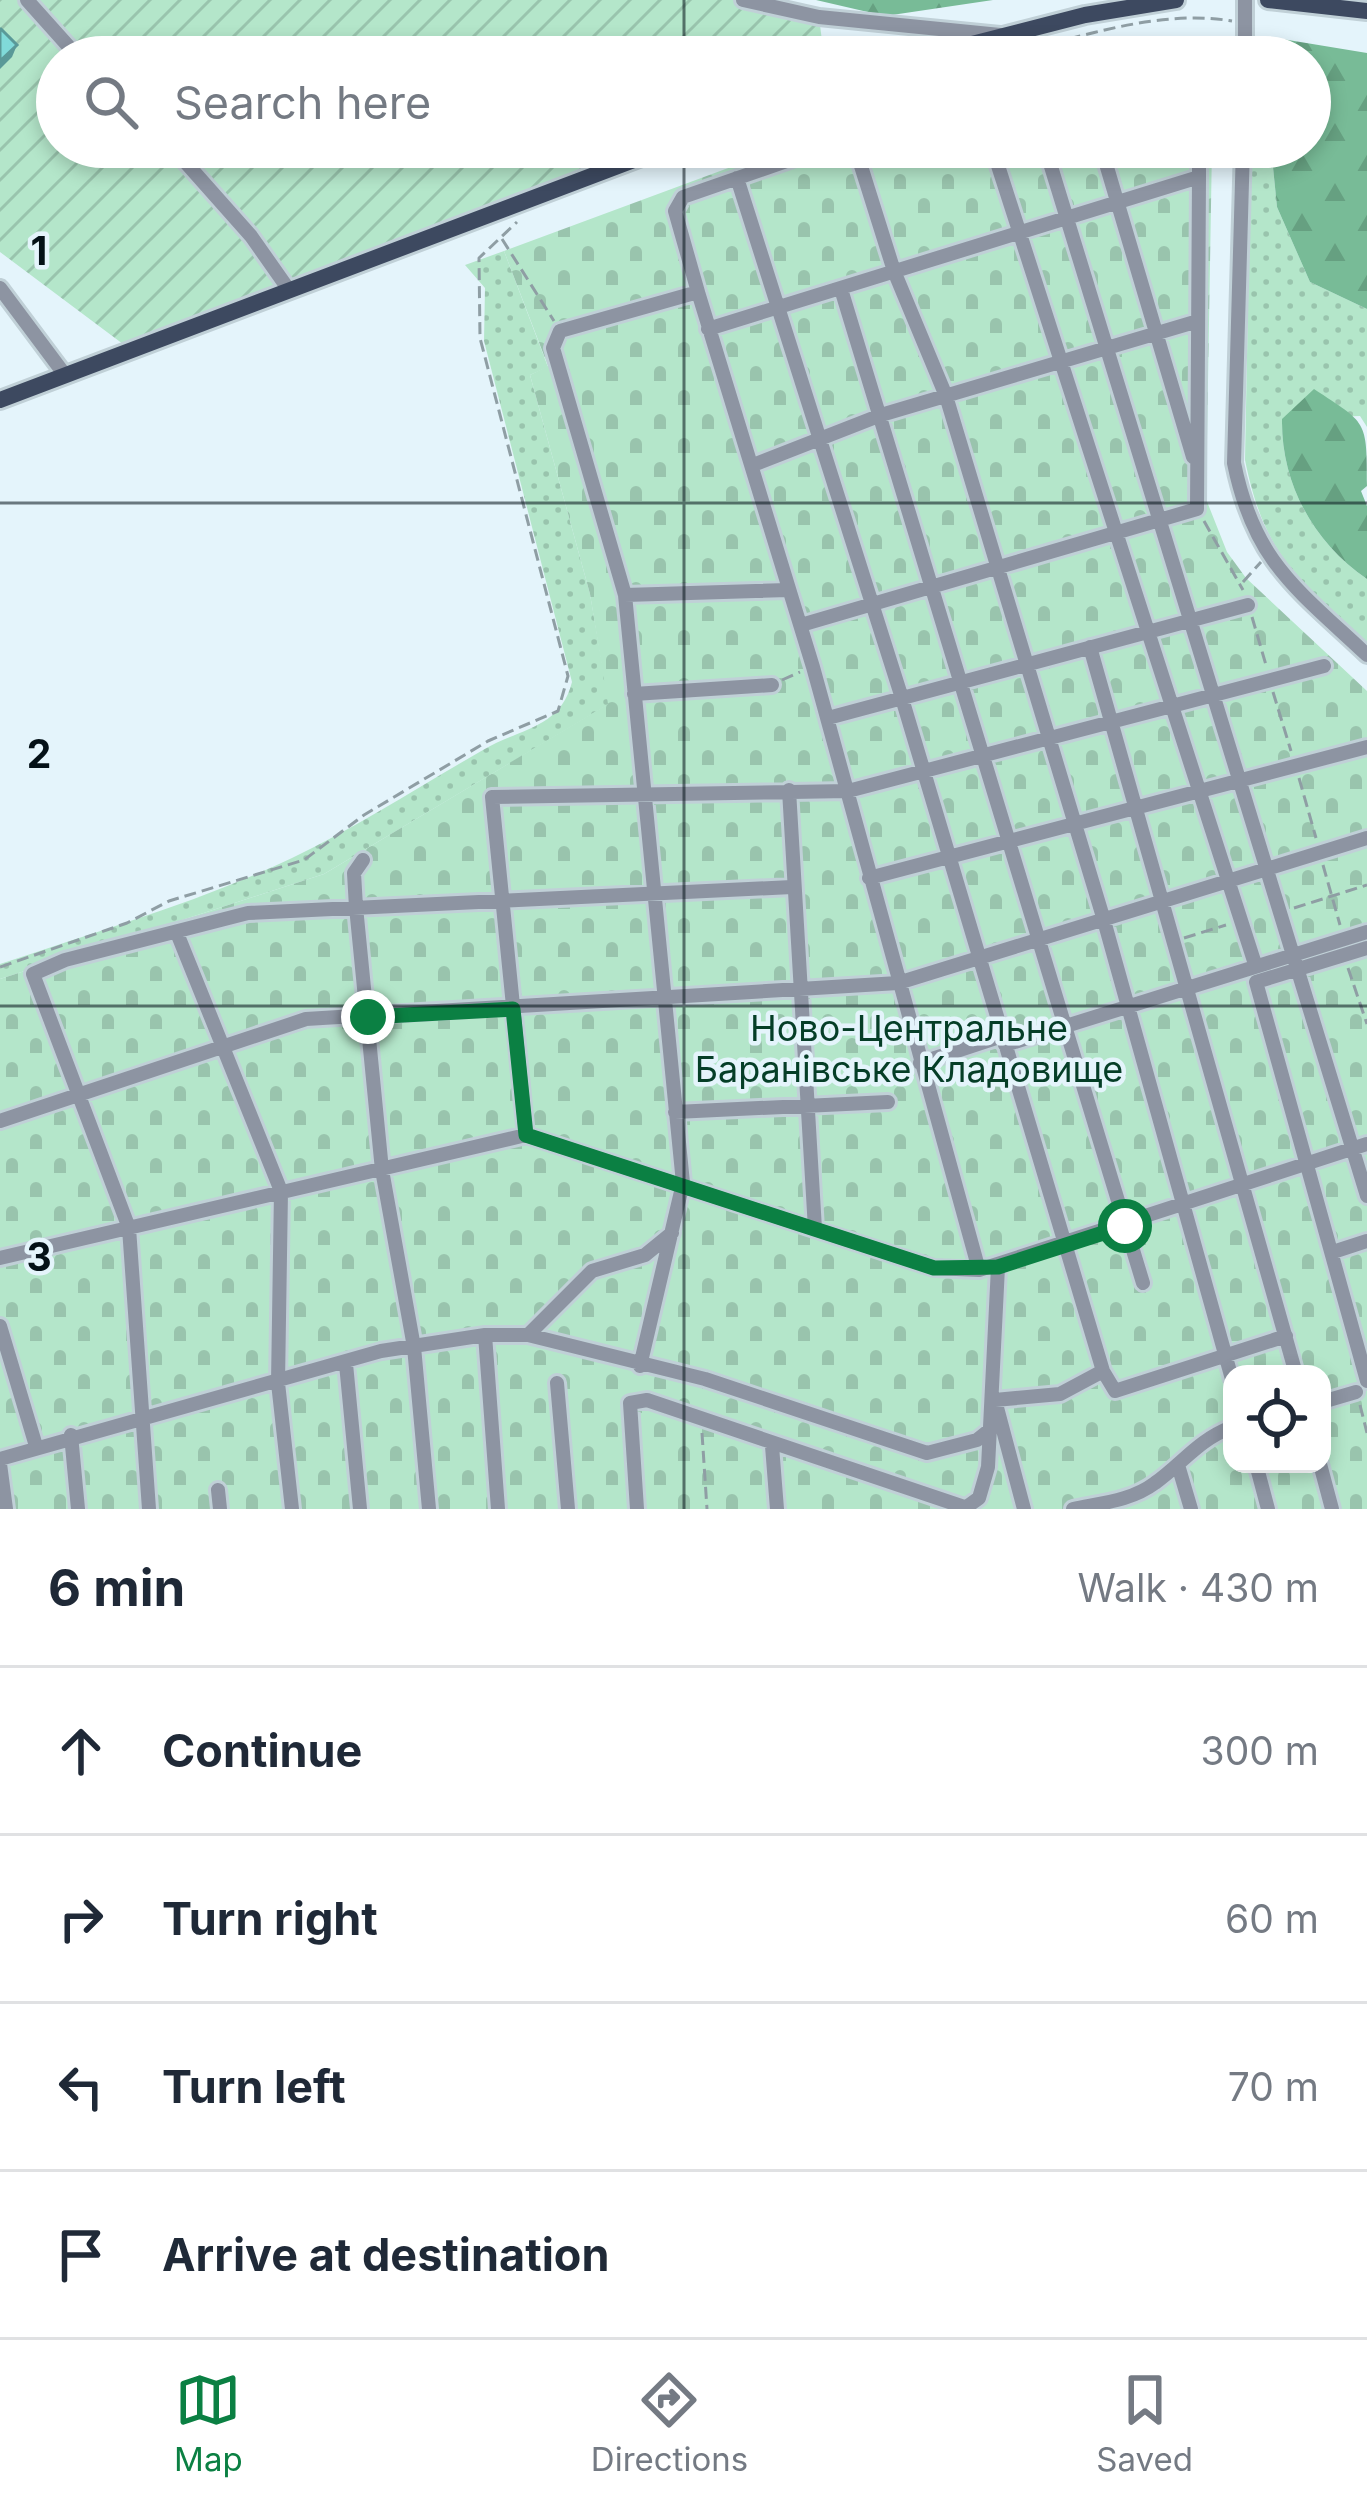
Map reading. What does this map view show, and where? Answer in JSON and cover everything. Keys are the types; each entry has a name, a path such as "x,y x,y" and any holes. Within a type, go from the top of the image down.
{"main road":[{"path":"1001,36 1176,0"},
{"path":"1268,0 1367,11"},
{"path":"0,400 610,168"}],"street":[{"path":"27,0 59,36"},
{"path":"743,0 819,17 1005,35"},
{"path":"1245,0 1245,36"},
{"path":"190,168 263,251 289,290"},
{"path":"766,168 683,197 675,211 828,718 979,1270"},
{"path":"862,168 894,271 946,396 1103,917 1228,1365"},
{"path":"999,168 1255,964"},
{"path":"1051,168 1264,870 1360,1146 1367,1196"},
{"path":"1107,168 1197,473"},
{"path":"801,626 1197,509 1198,168"},
{"path":"1242,168 1234,463 1244,509 1266,557 1367,655"},
{"path":"708,329 1198,177"},
{"path":"737,178 901,695 1103,1371 1115,1391 1286,1336"},
{"path":"0,288 65,375"},
{"path":"841,289 1143,1283"},
{"path":"640,1366 683,1183 625,595 553,348 560,331 698,292"},
{"path":"752,465 881,415 1105,345 1198,322"},
{"path":"625,595 788,590"},
{"path":"828,718 962,678 1248,605"},
{"path":"1090,646 1294,1365"},
{"path":"526,1135 492,797 848,791 1324,666"},
{"path":"634,694 772,686"},
{"path":"869,878 1367,747"},
{"path":"789,790 815,1229"},
{"path":"0,1121 306,1019 662,1001 898,983 1367,838"},
{"path":"363,860 354,873 356,907 382,1170 414,1347 428,1509"},
{"path":"149,1509 129,1228 33,974 65,961 248,913 792,886"},
{"path":"1344,947 1367,932"},
{"path":"177,933 281,1191 278,1383 292,1509"},
{"path":"920,1063 1067,1026 1255,964 1344,947 1367,948"},
{"path":"1294,960 1256,982 1351,1319 1362,1386 1331,1398"},
{"path":"675,1112 888,1102"},
{"path":"0,1258 526,1135 934,1268 979,1270 1360,1146"},
{"path":"528,1335 592,1271 645,1255 672,1233"},
{"path":"1333,1252 1367,1241"},
{"path":"637,1509 630,1402 646,1400 772,1446 973,1506 992,1428 998,1267"},
{"path":"1351,1319 1367,1314"},
{"path":"0,1326 36,1446"},
{"path":"485,1335 498,1509"},
{"path":"6,1509 0,1461 36,1446 414,1347 485,1335 528,1335 705,1379 927,1453 977,1440 992,1428"},
{"path":"346,1364 360,1509"},
{"path":"994,1400 1060,1394 1103,1371"},
{"path":"557,1383 568,1509"},
{"path":"994,1400 1024,1509"},
{"path":"1072,1509 1131,1497 1178,1465 1207,1437 1223,1431"},
{"path":"71,1435 78,1509"},
{"path":"772,1446 777,1509"},
{"path":"1178,1465 1191,1509"},
{"path":"1258,1473 1268,1509"},
{"path":"1322,1473 1332,1509"},
{"path":"218,1490 220,1509"}],"path":[{"path":"1086,36 1205,17 1245,24"},
{"path":"0,967 127,923 169,901 304,860 364,815 488,741 558,711 568,676 528,541 480,338 479,258 518,220 516,202"},
{"path":"502,238 560,331"},
{"path":"1197,509 1241,583 1367,1024"},
{"path":"1241,583 1266,557"},
{"path":"772,686 813,667"},
{"path":"1362,1386 1367,1433"},
{"path":"702,1420 707,1509"}],"green space":[{"path":"0,0 743,0 819,17 821,36 36,36 36,168 612,168 131,350 0,252"},
{"path":"816,0 993,0 885,16"},
{"path":"1331,47 1367,53 1367,309 1310,282 1277,207 1273,168 1331,168"},
{"name":"Ново-Центральне Баранівське Кладовище","path":"728,168 1212,168 1206,499 1227,552 1246,578 1367,691 1367,1509 0,1509 0,979 324,874 608,704 590,594 530,375 548,366 504,251"},
{"path":"1251,168 1273,168 1277,207 1310,282 1367,309 1367,427 1360,416 1282,419 1287,466 1304,509 1331,547 1367,579 1367,642 1287,563 1263,520 1245,460"},
{"path":"504,251 548,367 530,375 590,594 609,704 324,874 0,979 0,964 185,902 292,858 483,750 537,725 566,698 572,682 484,341 485,288 465,265"},
{"path":"1314,389 1354,417 1364,435 1367,486 1361,491 1367,506 1367,579 1316,529 1287,466 1282,419"}],"building":[{"path":"0,29 17,45 0,61"}],"route":[{"path":"368,1017 513,1009 526,1135 934,1268 998,1267 1125,1226"}]}
